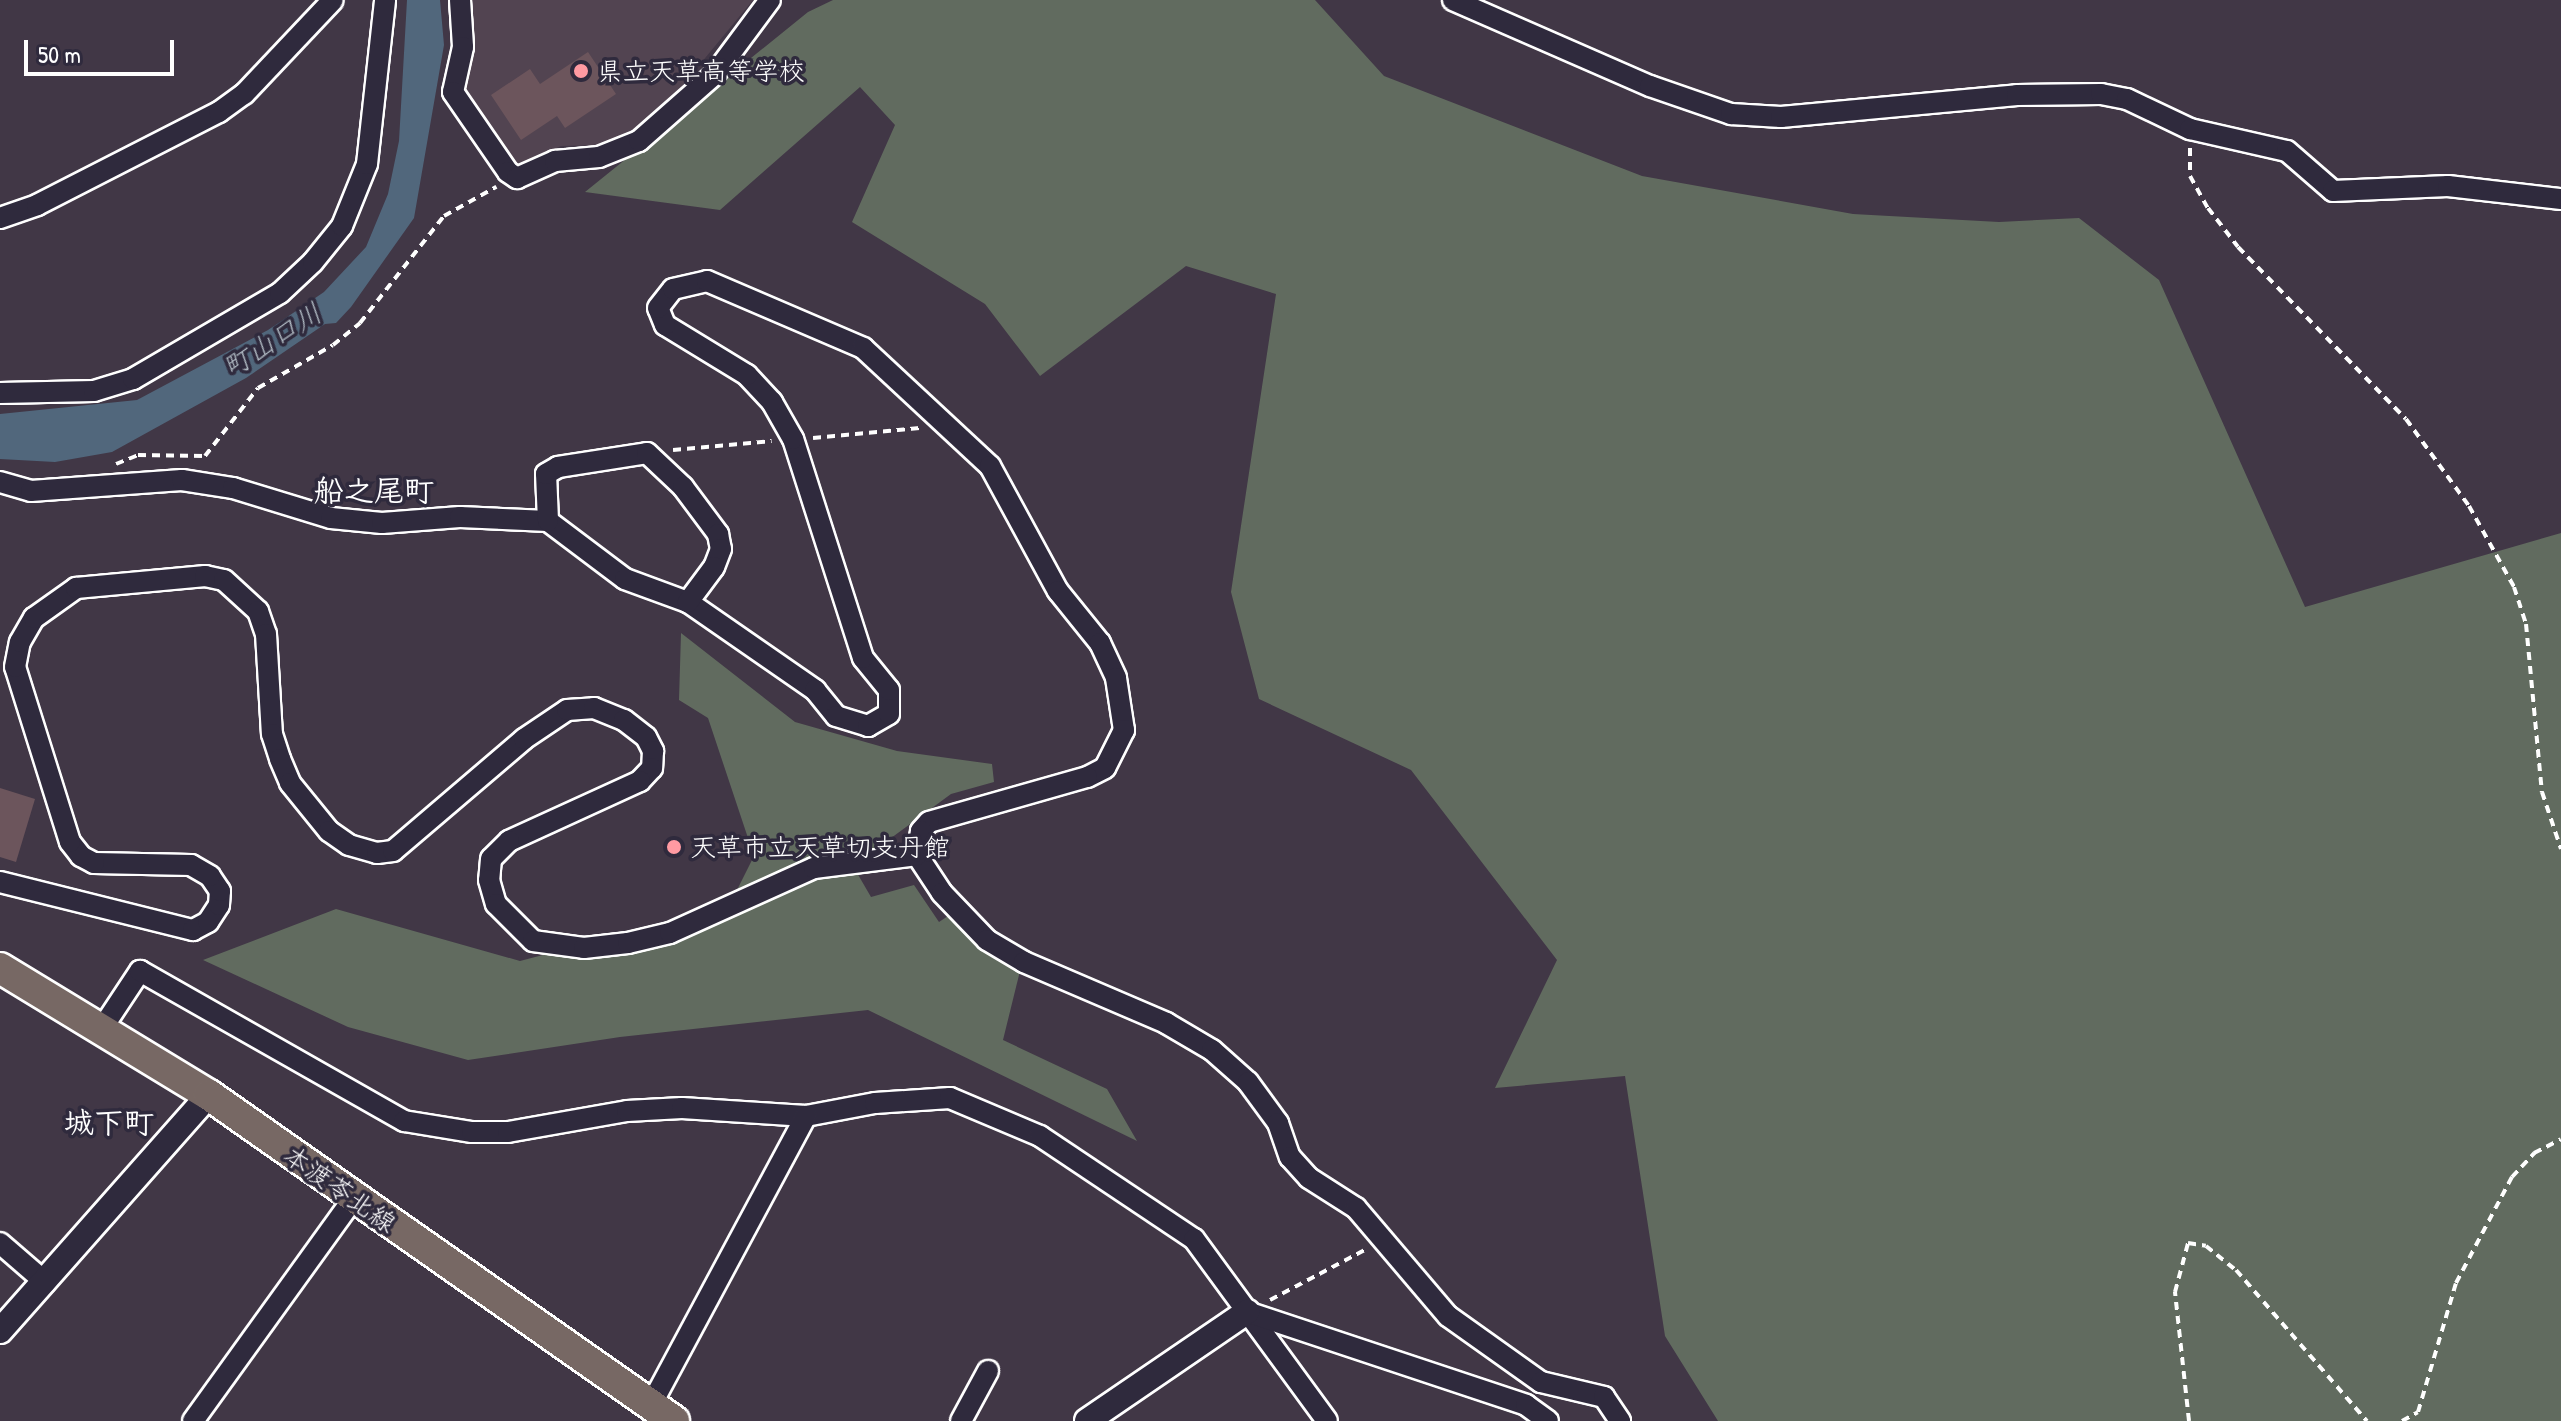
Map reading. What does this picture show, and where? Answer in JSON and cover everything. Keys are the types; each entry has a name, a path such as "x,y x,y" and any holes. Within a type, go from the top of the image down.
{"main road":[{"name":"本渡苓北線","path":"0,968 209,1095 353,1199 663,1413"}],"street":[{"path":"0,218 37,205 219,112 244,94 333,0"},
{"path":"0,393 94,391 133,379 280,293 313,262 342,226 367,164 385,0"},
{"path":"460,0 463,47 453,92 508,172 517,178 555,161 599,157 639,141 715,74 770,0"},
{"path":"1453,0 1661,91 1731,114 1781,117 2017,95 2101,94 2127,99 2190,129 2287,151 2333,191 2448,186 2561,199"},
{"path":"0,482 31,491 182,480 233,488 331,518 382,523 460,517 548,521 625,579 688,602 815,690 844,720 868,726 889,714 886,680 863,658 772,402 747,375 665,325 658,308 662,297 687,281 707,281 863,348 990,466 1058,591 1100,643 1116,678 1124,730 1105,768 929,822 921,831 917,855 942,893 987,940 1212,1050 1248,1082 1278,1123 1290,1157 1309,1178 1356,1208 1386,1239 1416,1282 1466,1331 1541,1382 1604,1397 1620,1421"},
{"path":"548,521 546,474 558,467 647,453 683,487 718,534 721,549 714,567 688,602"},
{"path":"0,882 193,930 208,922 219,905 220,891 210,876 191,865 94,863 81,856 70,842 15,667 20,642 34,618 76,588 205,576 224,580 258,611 266,634 272,734 280,759 290,783 329,831 349,845 377,853 393,851 524,739 567,710 594,708 624,720 646,737 653,751 652,768 640,781 509,841 491,859 489,880 496,904 533,941 584,948 628,943 670,933 814,868 917,855"},
{"path":"101,1030 140,971 404,1121 428,1126 508,1132 627,1111 682,1108 806,1116 875,1103 950,1098 1040,1136 1194,1239 1327,1421"},
{"path":"0,1331 209,1095"},
{"path":"663,1413 806,1116"},
{"path":"193,1421 353,1199"},
{"path":"0,1243 45,1282"},
{"path":"1087,1421 1247,1312"},
{"path":"1247,1312 1526,1405 1548,1421"},
{"path":"961,1421 988,1371"}],"path":[{"path":"2190,129 2190,176 2208,208 2238,247 2406,419 2469,506 2514,587 2526,624 2542,792 2561,849"},
{"path":"112,466 138,455 205,456 258,388 333,345 360,323 444,216 517,178"},
{"path":"647,453 916,428"},
{"path":"2402,1421 2418,1412 2456,1283 2506,1188 2534,1153 2561,1139"},
{"path":"1247,1312 1386,1239"},
{"path":"2189,1421 2175,1292 2188,1243 2206,1246 2236,1270 2367,1421"}],"shaded area":[{"name":"県立天草高等学校","path":"467,0 753,0 649,126 607,145 561,146 516,167 459,90"}],"green space":[{"path":"833,0 1315,0 1384,76 1642,176 1853,214 1999,222 2079,218 2159,280 2305,607 2561,533 2561,1421 1718,1421 1665,1336 1625,1076 1495,1088 1557,960 1411,770 1259,699 1231,592 1276,294 1186,266 1040,376 985,304 852,222 895,125 860,87 720,210 585,192 808,12"},
{"path":"681,633 795,722 897,751 992,764 994,782 951,794 853,866 871,897 914,885 939,922 963,906 1020,971 1003,1040 1107,1089 1137,1141 868,1010 620,1037 468,1060 348,1027 203,960 336,909 520,961 729,906 754,856 708,718 679,700"}],"water":[{"name":"町山口川","path":"407,0 440,0 444,45 414,218 351,307 336,323 325,324 246,378 112,452 55,462 0,459 0,414 137,400 268,330 324,292 366,247 388,194 399,141"}],"building":[{"path":"588,52 616,94 565,128 557,116 521,140 491,95 530,69 540,84"},
{"path":"0,788 35,799 16,862 0,857"}],"place":[{"name":"県立天草高等学校","path":"581,71"},
{"name":"天草市立天草切支丹館","path":"674,847"}],"district":[{"name":"船之尾町","path":"374,490"},
{"name":"城下町","path":"109,1122"}]}
